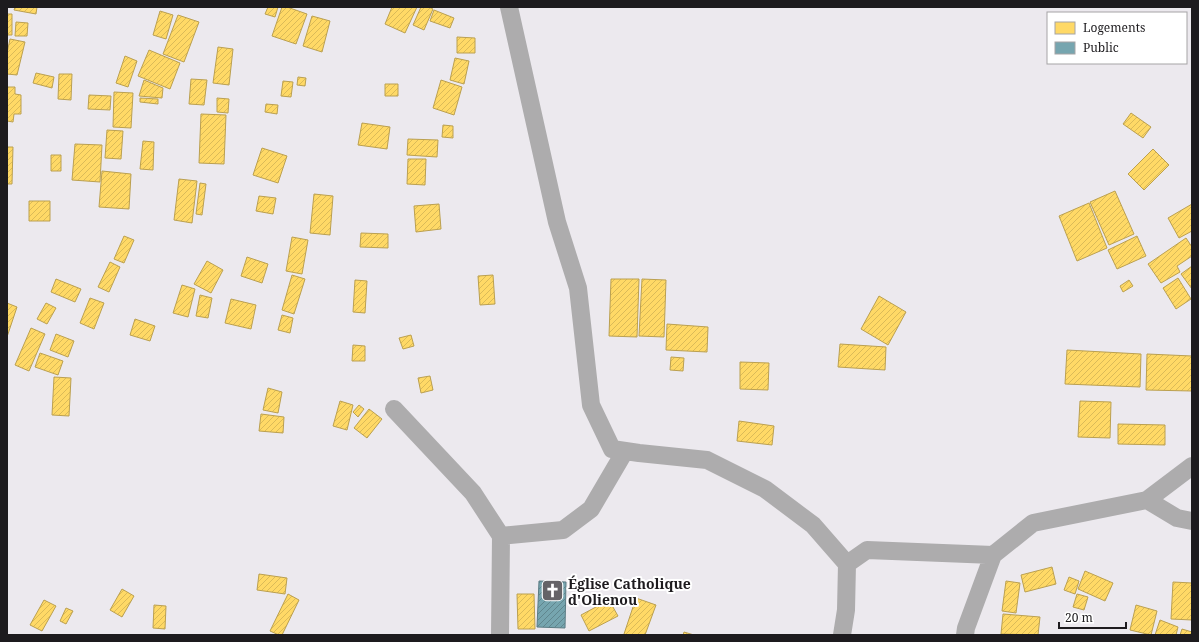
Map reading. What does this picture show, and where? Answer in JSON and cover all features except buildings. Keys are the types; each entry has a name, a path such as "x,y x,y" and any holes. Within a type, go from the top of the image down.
{"street":[{"path":"509,7 557,222 578,288 591,405 612,449 708,460 765,490 814,525 847,564 846,610 842,635"},
{"path":"394,409 473,493 501,536 500,635"},
{"path":"501,536 563,530 591,509 625,451"},
{"path":"965,635 966,628 993,554 1033,523 1147,500 1192,466"},
{"path":"1147,500 1177,518 1192,521"},
{"path":"847,564 867,550 993,554"}],"place":[{"name":"Église Catholique d'Olienou","path":"552,591"}]}
